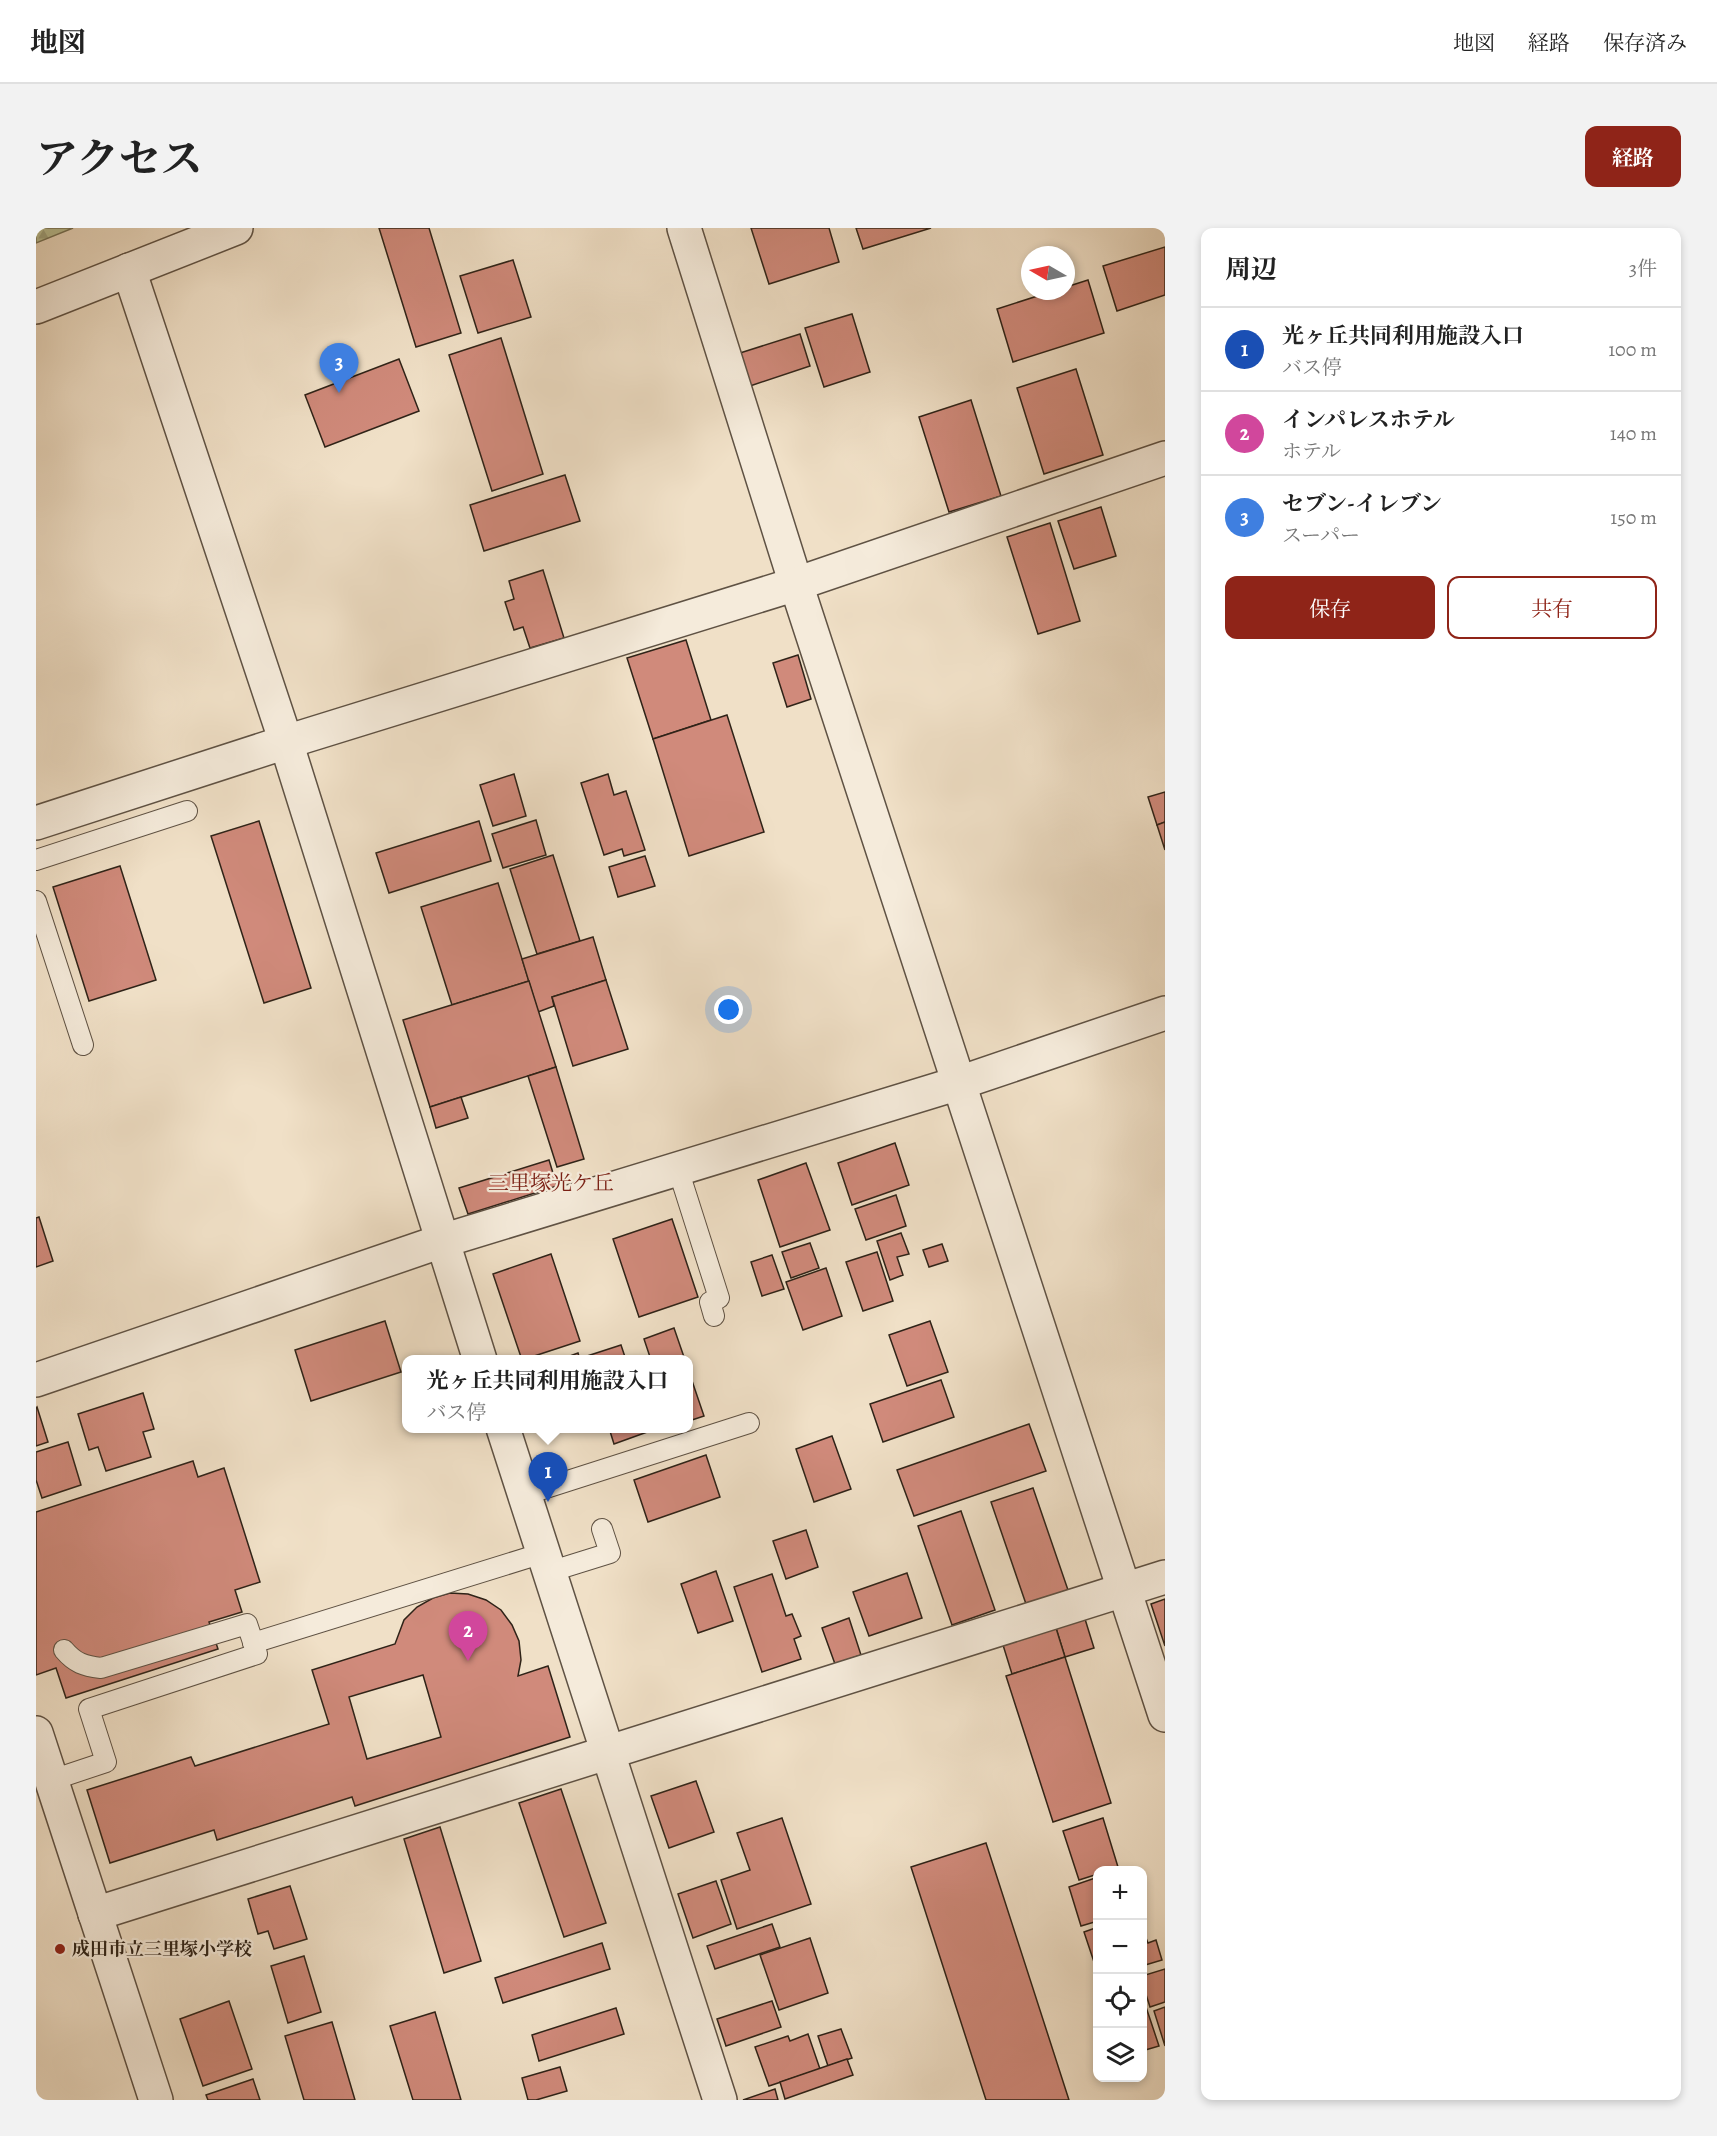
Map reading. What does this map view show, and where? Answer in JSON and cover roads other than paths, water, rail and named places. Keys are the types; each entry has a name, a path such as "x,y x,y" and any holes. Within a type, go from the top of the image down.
{"street":[{"path":"36,307 236,228"},
{"path":"684,228 796,584 1165,1715"},
{"path":"129,270 286,742 479,1355"},
{"path":"36,823 286,742 796,584 1165,458"},
{"path":"36,1380 442,1241 959,1083 1165,1013"},
{"path":"505,1433 720,2100"},
{"path":"95,1914 1165,1577"},
{"path":"36,1733 156,2100"}],"lane":[{"path":"36,860 187,811"},
{"path":"36,901 83,1045"},
{"path":"678,1168 719,1298 710,1302 714,1316"},
{"path":"524,1495 749,1423"},
{"path":"253,1643 546,1563 610,1553 602,1529"},
{"path":"52,1780 106,1762 89,1708 257,1654 247,1624 102,1668 83,1666 64,1650"}],"place":[{"name":"セブン-イレブン","path":"339,393"},
{"name":"光ヶ丘共同利用施設入口","path":"548,1502"},
{"name":"インパレスホテル","path":"468,1661"},
{"name":"成田市立三里塚小学校","path":"60,1949"}],"district":[{"name":"三里塚光ケ丘","path":"551,1183"}]}
